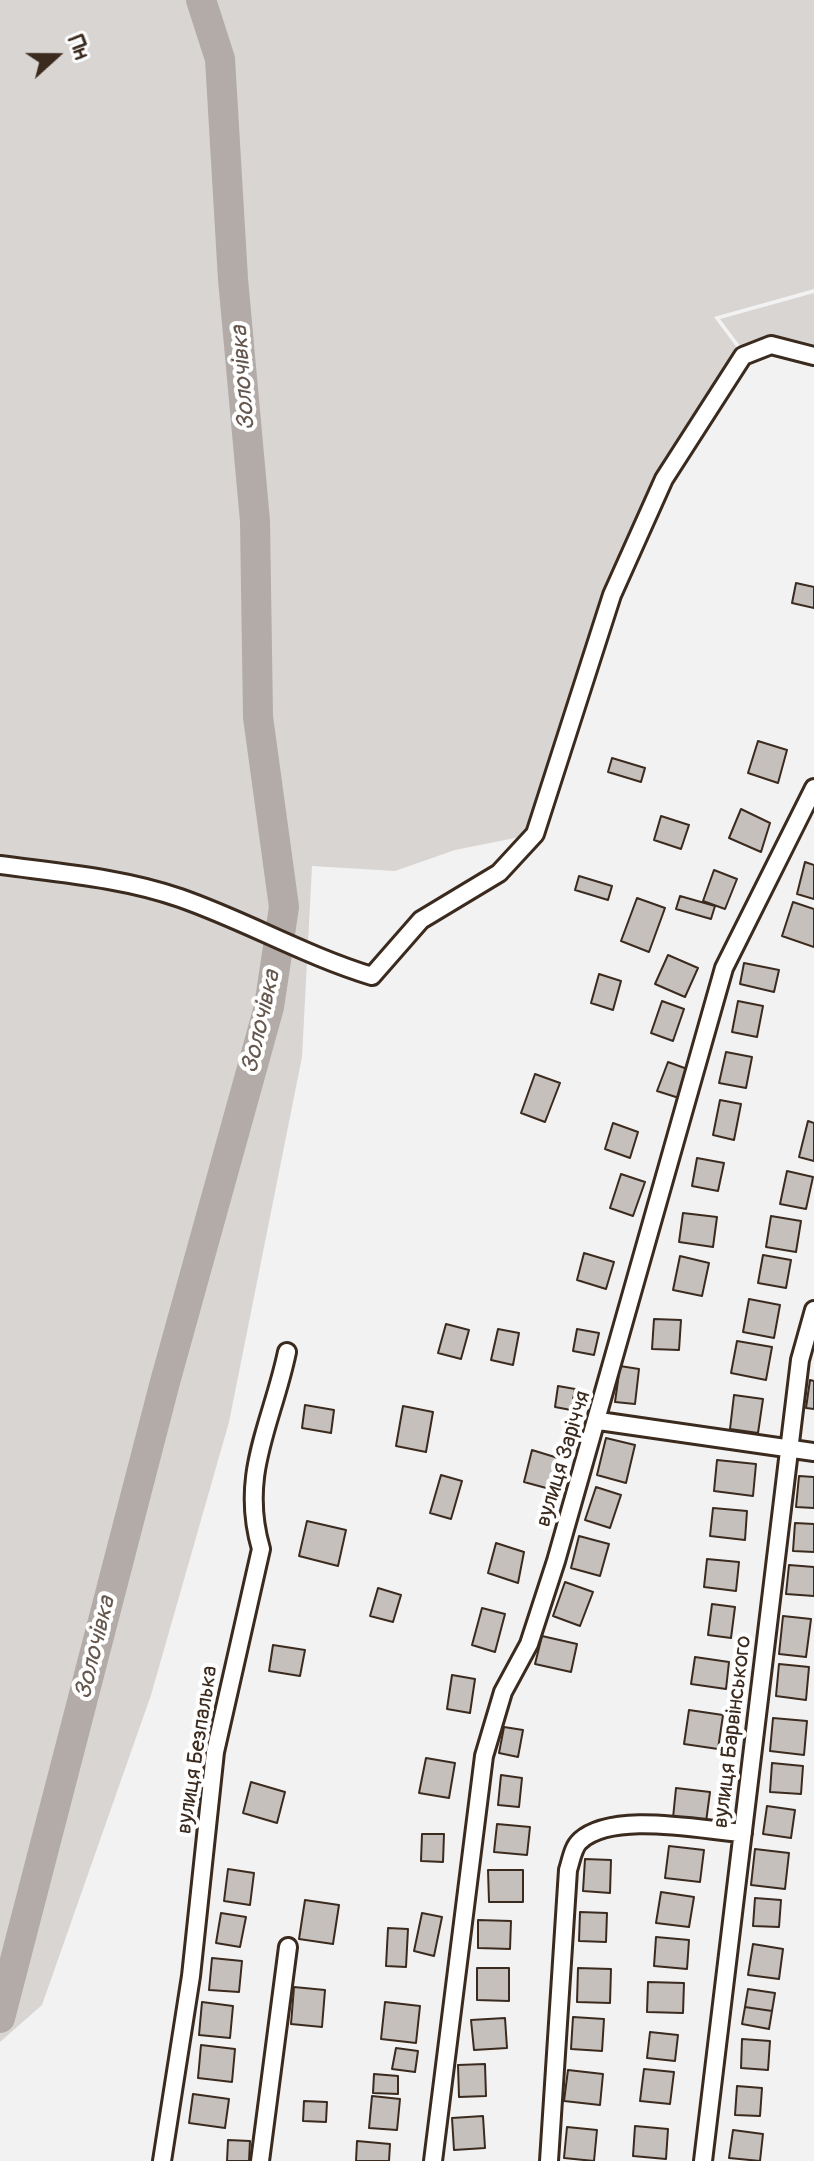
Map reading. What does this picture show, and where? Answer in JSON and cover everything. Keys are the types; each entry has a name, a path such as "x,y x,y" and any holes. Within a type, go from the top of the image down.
{"street":[{"path":"0,865 91,878 177,897 256,928 324,961 372,976 421,920 499,873 535,834 612,595 664,479 743,356 771,345 814,356"},
{"name":"вулиця Заріччя","path":"433,2161 484,1756 503,1692 529,1644 599,1421 724,968 814,788"},
{"name":"вулиця Барвінського","path":"703,2161 800,1360 814,1310"},
{"name":"вулиця Безпалька","path":"162,2161 191,1976 215,1752 261,1549 252,1518 255,1462 278,1396 287,1352"},
{"path":"599,1421 814,1452"},
{"path":"549,2161 568,1870 577,1843 602,1826 631,1824 743,1833"},
{"path":"260,2161 288,1947"}],"shaded area":[{"path":"0,0 814,0 814,289 714,317 743,356 664,479 613,595 535,834 455,850 395,871 312,866 302,1057 229,1422 151,1695 42,2005 0,2042"},
{"path":"814,293 814,352 744,351 720,319"}],"building":[{"path":"796,583 814,587 814,608 792,603"},
{"path":"758,741 787,750 778,783 748,773"},
{"path":"612,758 645,768 641,782 608,772"},
{"path":"741,809 770,823 761,852 729,838"},
{"path":"661,816 689,825 681,849 654,840"},
{"path":"805,862 814,865 814,899 797,894"},
{"path":"714,870 737,879 725,909 703,901"},
{"path":"579,876 612,886 608,900 575,890"},
{"path":"680,896 715,906 711,919 676,909"},
{"path":"637,898 665,908 649,952 621,941"},
{"path":"793,902 814,909 814,947 782,936"},
{"path":"668,955 698,968 685,997 655,984"},
{"path":"744,963 779,970 774,992 740,984"},
{"path":"599,974 621,981 613,1010 591,1003"},
{"path":"662,1001 684,1009 673,1041 651,1033"},
{"path":"738,1001 763,1006 757,1037 732,1032"},
{"path":"726,1052 752,1057 746,1088 719,1083"},
{"path":"668,1062 690,1070 679,1098 657,1091"},
{"path":"535,1074 560,1083 545,1122 521,1113"},
{"path":"720,1100 741,1104 734,1140 713,1135"},
{"path":"808,1121 814,1123 814,1161 799,1157"},
{"path":"613,1123 638,1132 630,1158 605,1149"},
{"path":"697,1158 724,1163 718,1191 692,1186"},
{"path":"787,1171 813,1177 806,1209 780,1204"},
{"path":"621,1174 645,1182 633,1216 610,1208"},
{"path":"683,1213 717,1217 713,1247 679,1242"},
{"path":"771,1216 801,1221 796,1252 766,1247"},
{"path":"584,1253 614,1262 606,1289 577,1280"},
{"path":"763,1255 791,1260 786,1288 758,1283"},
{"path":"680,1256 709,1263 702,1296 673,1290"},
{"path":"749,1299 780,1305 774,1338 743,1332"},
{"path":"654,1319 681,1320 679,1350 652,1349"},
{"path":"446,1324 469,1330 461,1359 438,1353"},
{"path":"498,1329 519,1333 513,1365 491,1360"},
{"path":"577,1329 599,1333 594,1355 573,1351"},
{"path":"737,1341 772,1347 766,1380 731,1373"},
{"path":"620,1366 639,1369 635,1404 615,1402"},
{"path":"810,1380 814,1381 814,1409 806,1408"},
{"path":"558,1386 575,1389 571,1410 555,1407"},
{"path":"734,1395 763,1399 758,1433 730,1429"},
{"path":"305,1405 334,1410 331,1433 302,1428"},
{"path":"403,1406 433,1412 426,1452 396,1446"},
{"path":"606,1438 635,1445 626,1483 597,1475"},
{"path":"532,1450 558,1458 550,1489 524,1482"},
{"path":"717,1460 756,1464 753,1496 714,1491"},
{"path":"441,1475 462,1481 451,1519 430,1513"},
{"path":"799,1476 814,1477 814,1508 796,1507"},
{"path":"596,1487 621,1495 610,1528 585,1520"},
{"path":"713,1508 747,1511 745,1540 710,1536"},
{"path":"307,1521 346,1530 338,1566 299,1556"},
{"path":"795,1523 814,1524 814,1552 793,1551"},
{"path":"579,1536 609,1544 600,1576 571,1568"},
{"path":"496,1543 524,1552 518,1583 488,1573"},
{"path":"707,1559 739,1562 736,1591 704,1587"},
{"path":"789,1565 814,1567 814,1596 786,1594"},
{"path":"565,1582 593,1592 580,1626 553,1616"},
{"path":"378,1588 401,1595 393,1622 370,1616"},
{"path":"712,1604 735,1607 731,1638 708,1635"},
{"path":"482,1608 505,1614 495,1652 472,1645"},
{"path":"783,1616 811,1619 806,1657 779,1654"},
{"path":"542,1636 577,1644 571,1672 535,1664"},
{"path":"273,1645 305,1650 300,1676 269,1671"},
{"path":"695,1657 729,1662 726,1689 691,1684"},
{"path":"779,1664 809,1667 806,1700 776,1696"},
{"path":"452,1675 475,1679 470,1713 447,1709"},
{"path":"689,1710 723,1715 718,1749 684,1744"},
{"path":"773,1718 807,1721 804,1755 770,1751"},
{"path":"504,1727 523,1730 518,1757 499,1753"},
{"path":"426,1758 455,1763 449,1798 419,1793"},
{"path":"772,1763 803,1766 801,1794 770,1792"},
{"path":"501,1775 522,1778 519,1807 498,1805"},
{"path":"251,1782 285,1792 277,1823 243,1813"},
{"path":"676,1788 710,1792 706,1822 673,1818"},
{"path":"767,1806 795,1810 791,1838 763,1834"},
{"path":"497,1824 530,1827 527,1855 494,1852"},
{"path":"422,1834 444,1834 443,1862 421,1861"},
{"path":"669,1846 704,1850 700,1882 665,1878"},
{"path":"755,1849 789,1853 785,1889 751,1885"},
{"path":"585,1859 611,1860 610,1893 583,1891"},
{"path":"228,1869 254,1873 250,1905 224,1901"},
{"path":"488,1870 523,1870 523,1902 489,1902"},
{"path":"661,1892 694,1897 689,1927 656,1923"},
{"path":"755,1898 781,1900 779,1927 753,1926"},
{"path":"305,1900 339,1905 333,1944 299,1939"},
{"path":"580,1912 607,1913 606,1942 579,1941"},
{"path":"221,1913 246,1917 240,1947 216,1943"},
{"path":"422,1913 442,1917 434,1956 414,1951"},
{"path":"478,1920 511,1921 510,1949 478,1948"},
{"path":"388,1928 408,1929 406,1967 386,1966"},
{"path":"656,1937 689,1940 687,1969 654,1966"},
{"path":"753,1944 783,1949 779,1979 748,1975"},
{"path":"212,1958 242,1961 239,1992 209,1990"},
{"path":"477,1968 509,1968 509,2001 477,2000"},
{"path":"578,1968 611,1969 610,2003 577,2002"},
{"path":"648,1982 684,1983 683,2013 647,2012"},
{"path":"294,1987 325,1990 322,2027 291,2024"},
{"path":"748,1989 775,1993 772,2011 745,2007"},
{"path":"202,2002 233,2006 230,2038 199,2035"},
{"path":"385,2002 420,2006 416,2043 381,2039"},
{"path":"745,2007 772,2011 769,2029 742,2024"},
{"path":"573,2017 604,2019 602,2051 571,2049"},
{"path":"505,2018 507,2048 474,2050 471,2020"},
{"path":"650,2032 678,2035 675,2061 647,2058"},
{"path":"742,2039 770,2041 768,2070 741,2068"},
{"path":"201,2045 235,2049 232,2082 198,2078"},
{"path":"396,2048 418,2051 415,2072 392,2069"},
{"path":"485,2064 486,2096 459,2097 458,2065"},
{"path":"644,2069 674,2072 670,2104 640,2101"},
{"path":"568,2070 603,2074 600,2105 564,2101"},
{"path":"374,2074 398,2076 398,2094 373,2093"},
{"path":"737,2086 762,2088 760,2116 735,2115"},
{"path":"193,2094 229,2099 225,2128 189,2123"},
{"path":"372,2096 400,2099 397,2130 369,2128"},
{"path":"304,2101 327,2102 326,2122 303,2121"},
{"path":"483,2116 485,2148 454,2150 452,2118"},
{"path":"635,2126 668,2129 666,2159 633,2156"},
{"path":"567,2127 597,2130 594,2161 564,2158"},
{"path":"733,2130 763,2134 760,2161 729,2158"},
{"path":"228,2140 250,2141 249,2161 227,2161"},
{"path":"357,2141 390,2144 389,2161 356,2161"}],"waterway":[{"name":"Золочівка","path":"0,2018 165,1382 269,1007 284,907 258,717 255,521 233,279 220,59 201,0"}]}
